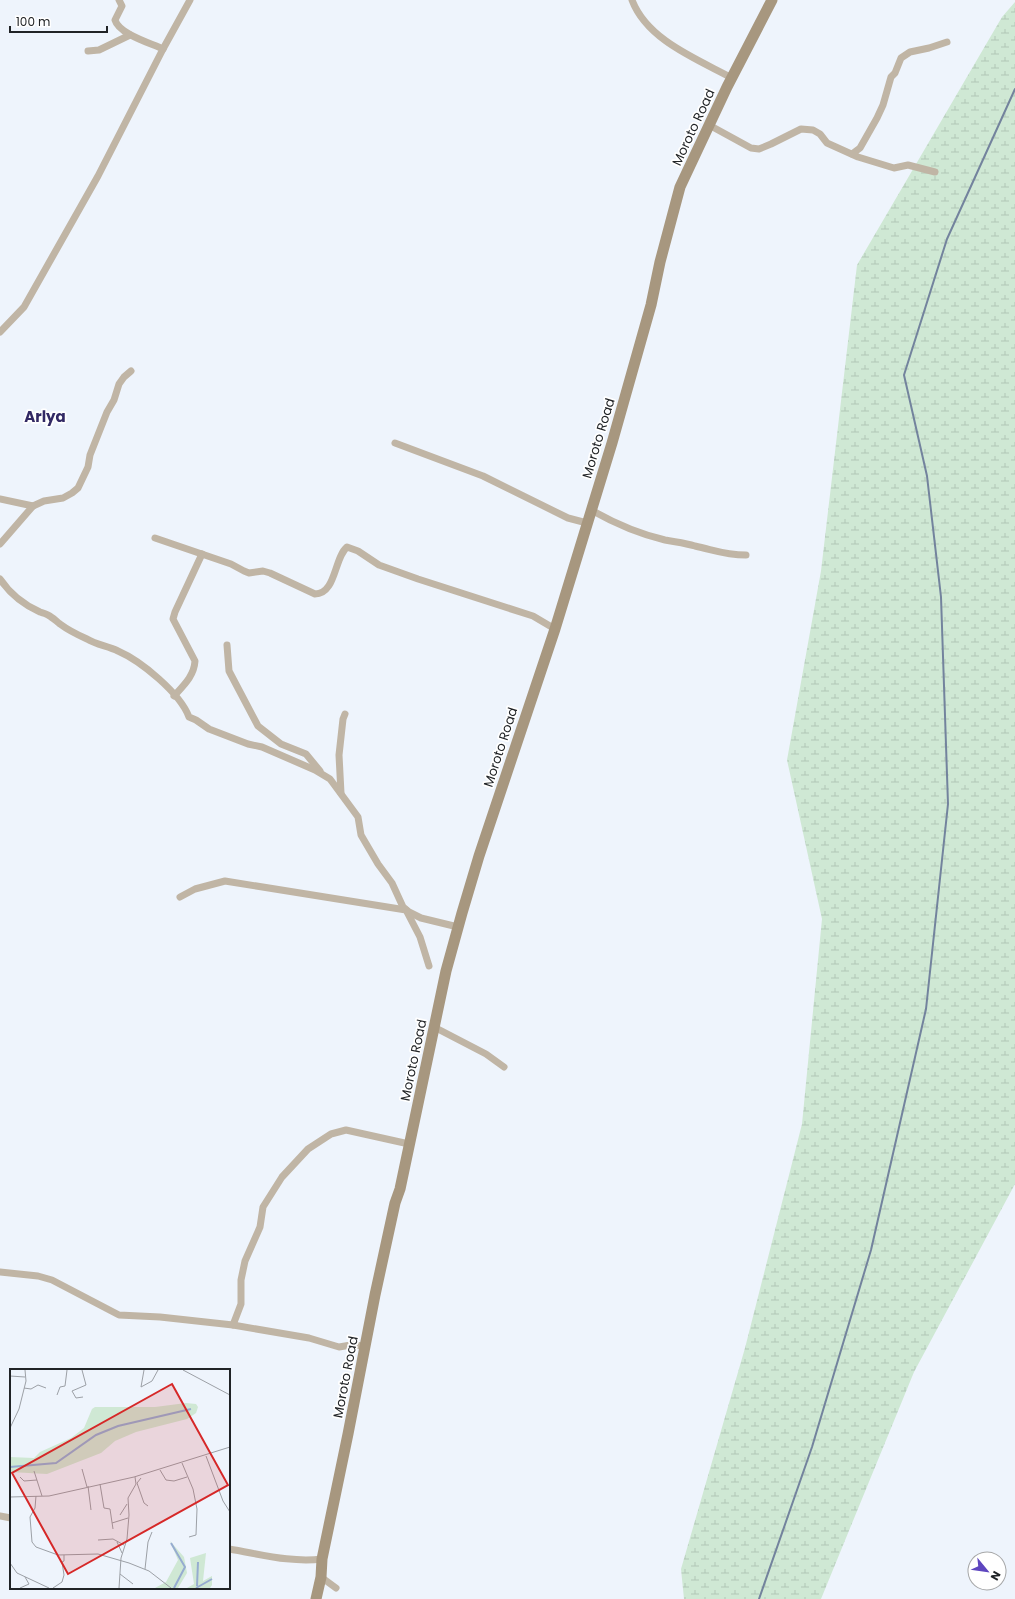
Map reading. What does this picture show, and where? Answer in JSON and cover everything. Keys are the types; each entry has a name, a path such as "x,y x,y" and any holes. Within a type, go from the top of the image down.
{"main road":[{"name":"Moroto Road","path":"316,1599 321,1577 322,1559 365,1346 446,971 458,927 479,856 555,629 592,510 630,380 680,187 732,78 772,0"}],"street":[{"path":"119,0 122,6 116,16 115,22 123,31 163,49"},
{"path":"0,332 24,307 98,176 163,49 190,0"},
{"path":"632,0 645,22 664,39 732,78"},
{"path":"88,51 99,50 130,35"},
{"path":"852,154 860,148 877,118 883,105 891,77 895,73 902,58 910,52 929,48 946,42"},
{"path":"709,125 751,148 759,149 801,129 813,130 820,134 827,142 852,154 894,168 908,165 935,172"},
{"path":"0,544 33,506 44,501 63,498 78,488 85,474 90,455 114,400 119,384 124,377 132,371"},
{"path":"395,443 483,476 568,518 587,523"},
{"path":"0,499 33,506"},
{"path":"592,510 611,521 664,540 732,555 746,555"},
{"path":"154,538 231,564 249,573 270,573 315,594 325,592 329,586 342,552 347,547 352,548 379,564 418,579 533,616 555,629"},
{"path":"174,696 190,677 195,666 195,661 173,619 202,554"},
{"path":"0,579 20,601 50,616 60,624 87,640 117,650 138,661 174,696 189,716 209,729 248,744 262,747 323,774 330,779 358,817 361,835 392,883 401,903 420,937 429,966"},
{"path":"227,644 229,671 258,726 281,744 306,754 323,774"},
{"path":"342,794 339,755 345,714"},
{"path":"180,897 195,889 225,881 406,910 421,918 458,927"},
{"path":"434,1027 477,1049 504,1067"},
{"path":"233,1325 241,1304 241,1280 245,1261 260,1227 263,1207 282,1177 308,1149 331,1134 346,1130 409,1144"},
{"path":"0,1272 38,1276 52,1280 119,1315 160,1317 233,1325 309,1338 339,1347 351,1345 365,1346"},
{"path":"0,1516 10,1518"},
{"path":"230,1549 307,1561 322,1559"},
{"path":"321,1577 336,1588"}],"green space":[{"path":"1015,2 1015,1184 914,1372 821,1599 684,1599 681,1569 745,1348 802,1124 822,919 787,760 821,571 857,265 1002,17"}],"waterway":[{"path":"759,1599 812,1447 871,1250 926,1009 948,804 941,597 927,476 904,375 947,239 1015,89"}],"district":[{"name":"Arlya","path":"45,417"}]}
